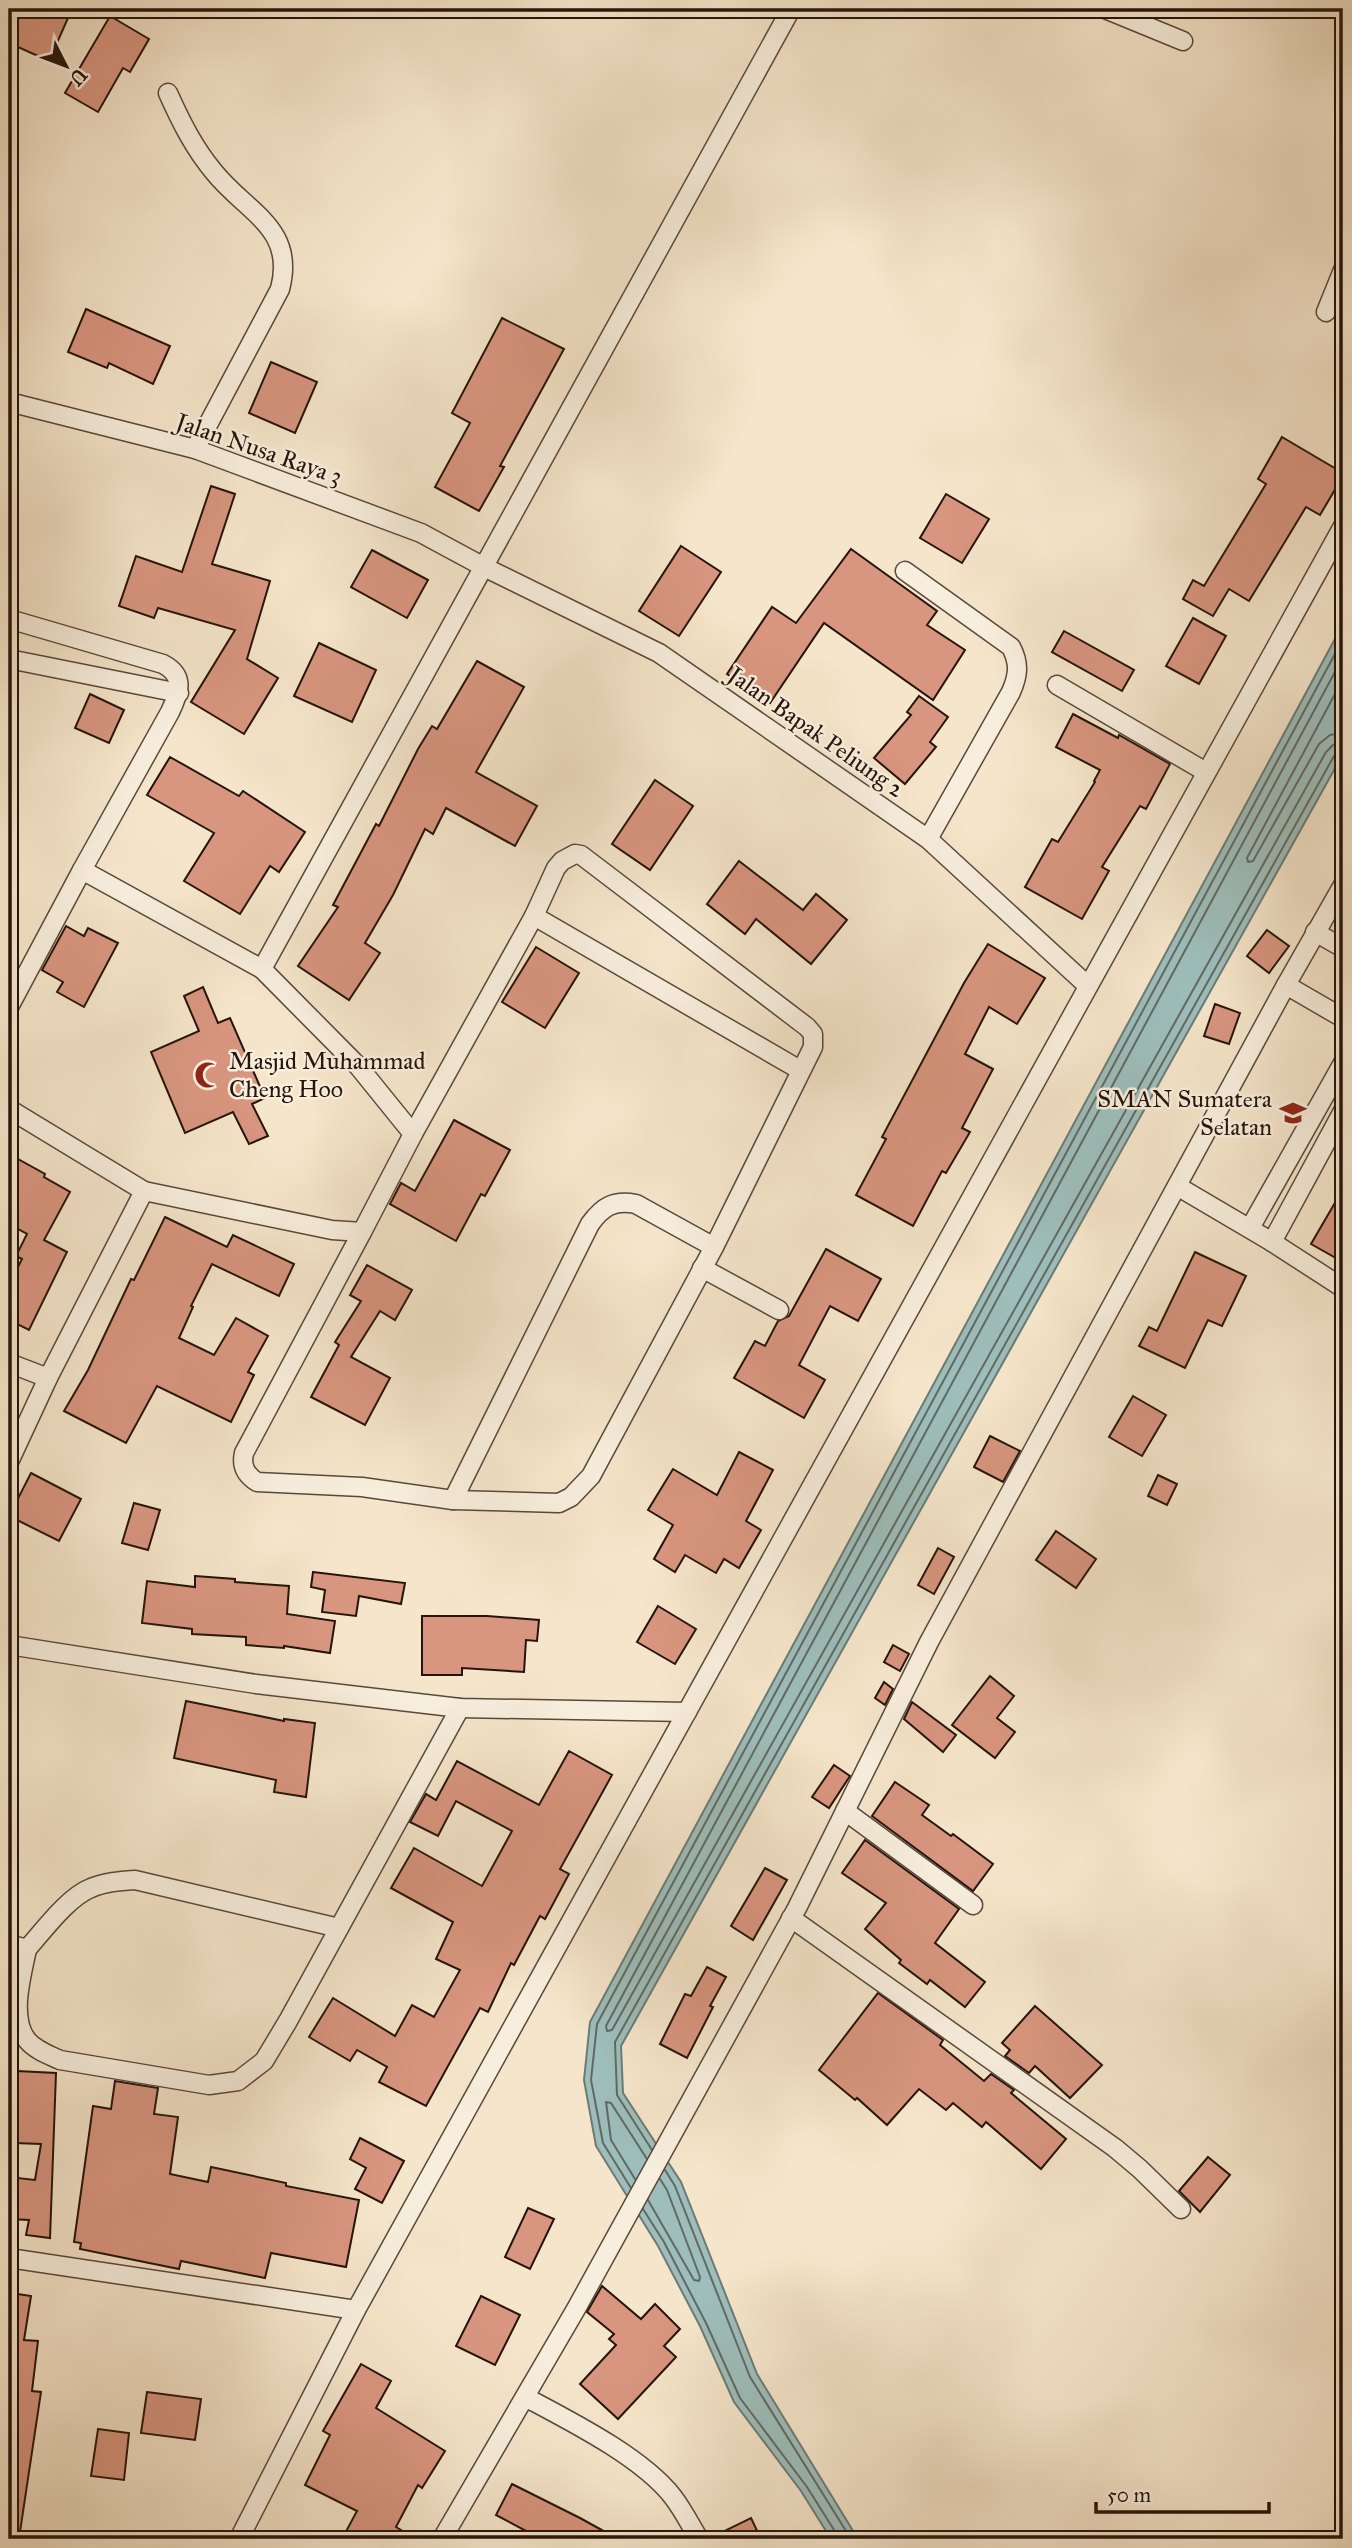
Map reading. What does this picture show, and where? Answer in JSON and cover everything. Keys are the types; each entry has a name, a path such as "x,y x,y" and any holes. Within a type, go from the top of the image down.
{"street":[{"path":"262,969 792,9"},
{"path":"1105,9 1183,41"},
{"path":"168,93 198,152 216,175 277,237 283,252 285,271 280,289 195,449"},
{"path":"1326,312 1343,270"},
{"name":"Jalan Nusa Raya 3","path":"9,402 195,449 421,533 484,567"},
{"path":"239,2539 356,2310 1343,526"},
{"name":"Jalan Bapak Peliung 2","path":"484,567 659,653 928,839 1088,986"},
{"path":"905,571 1011,647 1018,667 1011,692 928,839"},
{"path":"9,618 163,664 176,675 180,684 179,693 9,1007"},
{"path":"9,659 179,693"},
{"path":"1058,685 1206,772"},
{"path":"581,855 813,1034 814,1042 714,1247 591,1476 571,1497 559,1503 453,1500 362,1487 257,1482 244,1470 244,1453 413,1134 534,916 556,868 568,857 581,855"},
{"path":"82,870 262,969 358,1066 413,1134"},
{"path":"442,2539 624,2223 791,1918 929,1642 1343,885"},
{"path":"534,916 800,1070"},
{"path":"1315,932 1343,948"},
{"path":"1286,985 1343,1017"},
{"path":"1250,1228 1343,1063"},
{"path":"9,1109 144,1191 332,1230 362,1232"},
{"path":"1272,1242 1343,1111"},
{"path":"1177,1186 1250,1228 1343,1288"},
{"path":"9,1462 48,1378 144,1191"},
{"path":"453,1500 590,1224 599,1211 611,1203 636,1204 714,1247"},
{"path":"702,1268 779,1310"},
{"path":"9,1363 48,1378"},
{"path":"9,1645 256,1684 460,1708 687,1712"},
{"path":"339,1928 135,1880 89,1888 67,1906 27,1948 14,2030 28,2042 60,2060 209,2085 238,2081 264,2061 339,1928 460,1708"},
{"path":"845,1811 973,1905"},
{"path":"791,1918 1115,2148 1181,2210"},
{"path":"9,1944 27,1948"},
{"path":"9,2258 356,2310"},
{"path":"525,2397 592,2434 658,2482 674,2498 699,2539"}],"water":[{"path":"1343,624 1343,754 621,2046 623,2093 681,2182 757,2374 858,2539 831,2539 801,2491 734,2402 700,2326 658,2246 596,2146 584,2080 590,2022"}],"building":[{"path":"9,9 72,9 49,61 9,43"},
{"path":"110,16 149,39 130,72 123,68 98,112 65,93"},
{"path":"86,309 170,346 153,384 109,363 107,368 68,352"},
{"path":"502,318 564,349 500,466 504,467 479,511 435,487 470,423 452,413"},
{"path":"271,362 317,382 295,433 249,413"},
{"path":"1282,437 1343,473 1343,476 1320,515 1306,507 1249,601 1229,589 1213,616 1183,599 1193,580 1204,586 1266,484 1258,479"},
{"path":"211,486 235,494 212,564 270,581 247,659 278,678 244,734 191,702 235,630 158,608 154,618 119,606 136,556 182,572"},
{"path":"946,494 989,519 962,563 920,538"},
{"path":"681,546 721,572 679,636 639,611"},
{"path":"851,549 937,611 927,625 965,650 933,700 824,623 770,703 727,674 772,607 796,623"},
{"path":"372,550 428,580 407,618 351,587"},
{"path":"1193,618 1226,636 1199,684 1166,666"},
{"path":"1064,631 1134,670 1122,691 1052,652"},
{"path":"319,643 376,670 352,722 294,696"},
{"path":"477,661 524,687 476,772 537,806 515,846 446,808 433,834 425,829 393,895 365,943 380,953 349,1000 298,966 338,907 333,905 376,824 379,826 418,749 432,726 437,729"},
{"path":"90,694 124,710 109,743 75,728"},
{"path":"919,696 948,717 930,742 936,747 905,784 874,758 911,715 907,712"},
{"path":"1073,714 1118,738 1119,735 1170,764 1146,809 1140,806 1102,867 1109,871 1082,919 1025,887 1052,839 1058,842 1100,770 1056,747"},
{"path":"170,757 239,796 243,791 305,832 279,872 270,866 240,914 184,881 214,833 147,795"},
{"path":"655,780 693,806 650,870 612,844"},
{"path":"739,861 803,910 816,894 847,920 811,964 756,919 745,934 707,904"},
{"path":"66,926 84,936 88,928 118,943 84,1007 57,992 63,982 42,970"},
{"path":"1267,930 1289,946 1269,973 1247,956"},
{"path":"988,944 1045,978 1017,1024 989,1007 965,1054 993,1069 962,1128 970,1132 946,1173 942,1171 913,1226 856,1195 886,1139 882,1137 964,983"},
{"path":"536,947 579,973 545,1028 502,1002"},
{"name":"Masjid Muhammad Cheng Hoo","path":"203,987 218,1023 230,1018 265,1098 252,1104 268,1136 249,1144 233,1112 185,1133 151,1052 199,1031 184,996"},
{"path":"1215,1004 1240,1013 1229,1044 1204,1036"},
{"path":"454,1120 510,1150 485,1196 481,1194 456,1241 390,1204 401,1183 415,1191"},
{"path":"9,1154 70,1192 44,1240 67,1252 29,1330 9,1320 9,1285 22,1259 16,1256 27,1234 9,1224"},
{"path":"1343,1189 1343,1262 1311,1244"},
{"path":"165,1217 227,1247 233,1235 294,1264 279,1296 212,1264 191,1306 193,1307 179,1338 214,1355 236,1318 268,1336 248,1372 254,1375 231,1422 157,1386 126,1443 64,1411 88,1370 131,1279 134,1280"},
{"path":"826,1249 881,1279 858,1321 830,1306 799,1365 825,1380 804,1418 734,1378 755,1341 765,1346 778,1321 789,1316"},
{"path":"1195,1252 1246,1276 1222,1326 1208,1320 1185,1368 1139,1346 1149,1327 1157,1331"},
{"path":"367,1265 412,1290 395,1320 380,1311 351,1357 390,1378 365,1425 311,1397 339,1345 335,1342 361,1301 350,1295"},
{"path":"1133,1396 1166,1415 1142,1456 1109,1437"},
{"path":"990,1436 1020,1451 1003,1482 974,1467"},
{"path":"739,1452 773,1470 746,1521 761,1530 739,1568 724,1559 716,1573 685,1555 675,1572 654,1559 673,1525 648,1510 673,1469 717,1495"},
{"path":"31,1473 81,1499 59,1541 9,1516"},
{"path":"1158,1475 1177,1484 1167,1505 1148,1496"},
{"path":"134,1503 160,1510 148,1550 122,1543"},
{"path":"1056,1531 1096,1559 1076,1588 1036,1560"},
{"path":"938,1548 954,1557 934,1594 918,1585"},
{"path":"313,1572 405,1583 401,1604 359,1596 356,1616 322,1612 325,1590 311,1587"},
{"path":"195,1576 289,1586 287,1614 335,1621 330,1653 284,1646 246,1645 246,1637 192,1634 192,1629 142,1623 147,1581 195,1587"},
{"path":"658,1606 696,1629 675,1664 637,1642"},
{"path":"422,1616 487,1616 539,1620 537,1641 526,1640 524,1672 462,1668 462,1675 422,1675"},
{"path":"893,1645 909,1654 900,1671 884,1662"},
{"path":"990,1676 1014,1696 997,1718 1015,1732 995,1758 952,1725"},
{"path":"884,1682 893,1689 885,1705 875,1698"},
{"path":"186,1701 284,1721 315,1723 306,1797 274,1792 276,1780 174,1758"},
{"path":"912,1702 956,1735 943,1752 904,1719"},
{"path":"569,1751 612,1775 560,1869 569,1874 545,1919 540,1916 514,1965 511,1963 488,2012 480,2008 426,2106 379,2082 387,2067 357,2050 350,2061 309,2037 333,1998 395,2036 412,2005 434,2017 460,1970 436,1959 453,1922 391,1888 414,1848 482,1886 512,1831 456,1801 438,1836 410,1822 426,1794 436,1800 457,1761 539,1805"},
{"path":"834,1765 850,1776 829,1808 812,1797"},
{"path":"895,1782 929,1805 922,1815 993,1864 973,1891 872,1816"},
{"path":"865,1840 959,1909 935,1943 985,1982 965,2007 930,1980 927,1984 899,1963 901,1960 865,1929 886,1903 842,1873"},
{"path":"765,1868 787,1880 753,1940 731,1926"},
{"path":"707,1967 726,1977 687,2058 660,2044 685,1994 691,1996"},
{"path":"878,1993 943,2040 940,2045 984,2081 991,2074 1014,2090 1011,2093 1066,2139 1041,2169 986,2122 982,2127 953,2103 946,2110 919,2089 887,2125 857,2098 855,2100 819,2070"},
{"path":"1035,2006 1102,2065 1070,2098 1035,2066 1029,2073 1005,2056 1010,2050 1002,2043"},
{"path":"17,2071 56,2073 50,2238 26,2235 29,2220 9,2219 9,2177 35,2180 41,2144 15,2143"},
{"path":"115,2081 158,2088 154,2114 178,2117 170,2174 208,2182 211,2167 286,2183 286,2186 359,2200 346,2267 271,2253 265,2278 181,2261 179,2269 80,2249 81,2243 74,2242 93,2106 111,2109"},
{"path":"360,2138 404,2161 382,2203 355,2189 366,2168 350,2159"},
{"path":"1208,2157 1230,2175 1200,2212 1179,2191"},
{"path":"528,2208 554,2219 530,2269 505,2257"},
{"path":"602,2286 641,2319 655,2304 680,2329 664,2346 676,2357 618,2419 580,2384 616,2345 609,2339 614,2334 587,2312"},
{"path":"11,2293 31,2296 24,2340 38,2341 32,2391 41,2392 20,2532 9,2531"},
{"path":"481,2296 520,2315 495,2365 456,2346"},
{"path":"361,2364 391,2381 376,2408 445,2451 422,2488 418,2485 396,2527 416,2539 342,2539 357,2511 305,2485 330,2435 323,2431"},
{"path":"147,2392 201,2399 195,2440 141,2433"},
{"path":"98,2429 129,2433 124,2480 91,2476"},
{"path":"512,2484 618,2539 541,2539 496,2515"},
{"path":"751,2518 761,2539 710,2539 710,2538"}],"place":[{"name":"Masjid Muhammad Cheng Hoo","path":"208,1075"},
{"name":"SMAN Sumatera Selatan","path":"1293,1113"}]}
